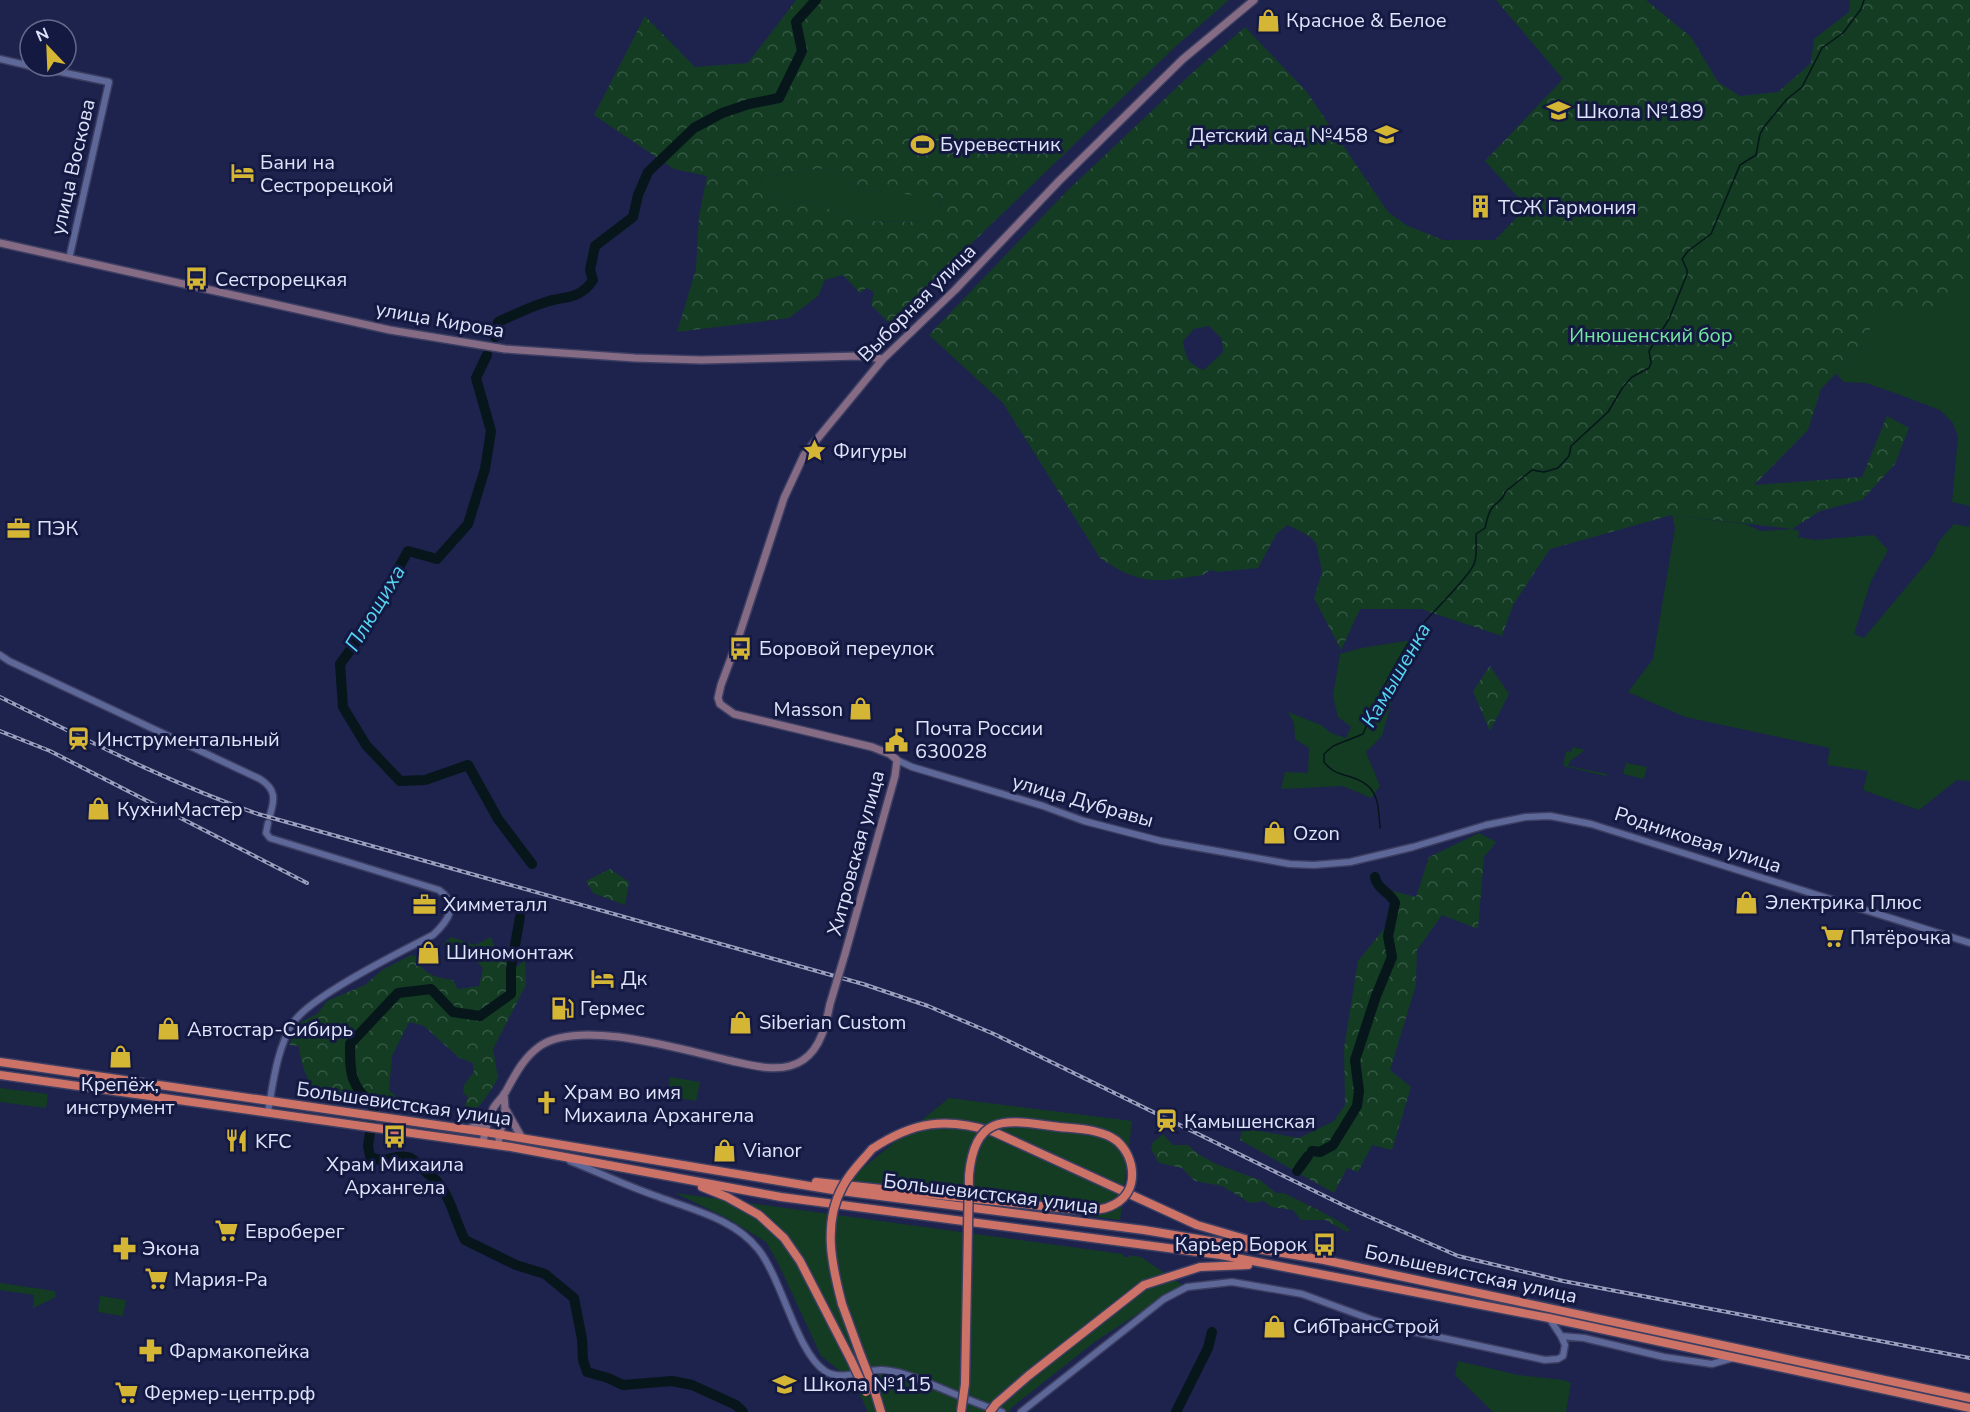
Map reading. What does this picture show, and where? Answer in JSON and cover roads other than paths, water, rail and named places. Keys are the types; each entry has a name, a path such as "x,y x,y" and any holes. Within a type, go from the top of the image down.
{"highway":[{"name":"Большевистская улица","path":"0,1062 500,1134 743,1176 932,1204 1144,1230 1306,1258 1612,1320 1970,1398"},
{"name":"Большевистская улица","path":"0,1075 497,1144 781,1197 1221,1255 1549,1318 1970,1408"},
{"path":"743,1176 1078,1210 1105,1208 1120,1201 1127,1193 1131,1183 1132,1166 1118,1142 1101,1133 1011,1121 992,1126 978,1138 970,1154 969,1175 966,1372 961,1412"},
{"path":"870,1391 833,1270 830,1240 833,1209 842,1186 873,1149 893,1136 917,1127 942,1123 969,1124 994,1132 1197,1225 1264,1243 1306,1258"},
{"path":"679,1179 727,1197 759,1215 784,1238 800,1261 880,1412"},
{"path":"993,1408 1144,1286 1200,1267 1238,1264 1282,1267"}],"main road":[{"name":"Выборная улица","path":"720,704 718,698 721,685 784,498 804,455 883,359 955,290 1059,180 1175,67 1254,0"},
{"name":"улица Кирова","path":"0,243 420,336 505,349 701,360 824,356 860,356 883,359"},
{"name":"улица Дубравы","path":"720,704 734,714 872,747 890,754 897,760"},
{"name":"Хитровская улица","path":"483,1142 494,1107 504,1094 514,1074 539,1047 560,1037 589,1035 623,1038 765,1068 791,1066 806,1059 824,1029 895,776 897,760"},
{"path":"497,1144 505,1108 504,1094"},
{"path":"505,1108 522,1138"},
{"path":"467,1129 490,1119"}],"street":[{"path":"0,59 18,63"},
{"name":"улица Воскова","path":"69,259 109,82 78,76"},
{"path":"0,655 260,779 270,786 273,793 274,803 270,815"},
{"name":"улица Дубравы","path":"897,760 912,767 1043,806 1084,821 1215,852 1290,864 1314,865 1350,862 1413,847"},
{"name":"Родниковая улица","path":"1413,847 1508,820 1550,816 1569,819 1601,827 1970,943"},
{"path":"268,823 266,833 270,838 439,890 447,898 450,909 445,923 433,935 351,980 300,1014 287,1033 268,1112"},
{"path":"561,1157 657,1197 721,1220 753,1243 773,1272 806,1349 816,1365 823,1370 832,1375 882,1370 908,1374 1002,1412"},
{"path":"1021,1412 1164,1299 1187,1287 1232,1282 1302,1294 1410,1331 1545,1360 1558,1359 1563,1356 1565,1345 1549,1318"},
{"path":"1561,1336 1584,1338 1664,1357 1712,1364 1734,1358"}],"waterway":[{"name":"Плющиха","path":"495,337 498,322 537,305 577,294 588,287 593,280 590,270 595,246 633,217 638,195 648,172 694,128 722,113 749,104 779,98 802,51 796,22 816,0"},
{"name":"Камышенка","path":"1380,828 1374,793 1363,782 1331,769 1324,762 1324,754 1333,746 1363,734 1400,656 1416,632 1472,567 1476,555 1476,534 1485,528 1490,511 1505,492 1532,470 1544,472 1558,468 1569,456 1571,446 1608,412 1632,377 1649,368 1651,363 1649,351 1669,319 1687,274 1682,259 1688,251 1711,234 1740,165 1756,155 1760,134 1764,127 1787,99 1802,87 1822,48 1843,33 1861,9 1864,0"},
{"name":"Плющиха","path":"487,355 476,378 491,431 485,469 468,524 437,559 408,551 362,634 340,664 343,707 366,745 400,781 425,780 468,765 498,819 532,864"},
{"name":"Камышенка","path":"1312,1151 1320,1152 1333,1145 1357,1106 1359,1091 1355,1060 1376,996 1392,957 1388,936 1395,903 1378,885 1375,877"},
{"name":"Плющиха","path":"520,917 511,968 511,994 480,1016 453,1012 431,989 398,993 350,1044 353,1079 360,1092 374,1106 368,1146 370,1156 380,1160 397,1157 412,1159 441,1187 465,1240 516,1265 545,1274 574,1298 582,1339 583,1360 587,1372 623,1385 672,1381 692,1385 736,1405 743,1412"},
{"name":"Камышенка","path":"1297,1171 1308,1156"},
{"name":"Камышенка","path":"1176,1412 1208,1348 1212,1332"}],"railway":[{"path":"0,697 192,789 258,814 863,984 928,1006 994,1034 1349,1208 1458,1256 1563,1281 1970,1358"},
{"path":"0,731 50,751 307,883"}],"place":[{"name":"Красное & Белое","path":"1268,20"},
{"name":"Школа №189","path":"1558,111"},
{"name":"Детский сад №458","path":"1386,135"},
{"name":"Буревестник","path":"922,144"},
{"name":"Бани на Сестрорецкой","path":"242,173"},
{"name":"ТСЖ Гармония","path":"1480,207"},
{"name":"Сестрорецкая","path":"197,279"},
{"name":"Фигуры","path":"815,451"},
{"name":"ПЭК","path":"19,528"},
{"name":"Боровой переулок","path":"741,648"},
{"name":"Masson","path":"861,709"},
{"name":"Инструментальный","path":"79,739"},
{"name":"Почта России 630028","path":"897,740"},
{"name":"КухниМастер","path":"99,809"},
{"name":"Ozon","path":"1275,833"},
{"name":"Электрика Плюс","path":"1747,902"},
{"name":"Химметалл","path":"425,904"},
{"name":"Пятёрочка","path":"1832,937"},
{"name":"Шиномонтаж","path":"428,952"},
{"name":"Дк","path":"603,978"},
{"name":"Гермес","path":"562,1008"},
{"name":"Siberian Custom","path":"741,1022"},
{"name":"Автостар-Сибирь","path":"169,1029"},
{"name":"Крепёж, инструмент","path":"120,1057"},
{"name":"Храм во имя Михаила Архангела","path":"546,1103"},
{"name":"Камышенская","path":"1166,1121"},
{"name":"Храм Михаила Архангела","path":"395,1136"},
{"name":"KFC","path":"237,1141"},
{"name":"Vianor","path":"725,1150"},
{"name":"Евроберег","path":"227,1231"},
{"name":"Карьер Борок","path":"1325,1244"},
{"name":"Экона","path":"124,1248"},
{"name":"Мария-Ра","path":"156,1279"},
{"name":"СибТрансСтрой","path":"1275,1326"},
{"name":"Фармакопейка","path":"151,1351"},
{"name":"Школа №115","path":"785,1384"},
{"name":"Фермер-центр.рф","path":"126,1393"}],"park label":[{"name":"Инюшенский бор","path":"1651,335"}]}
